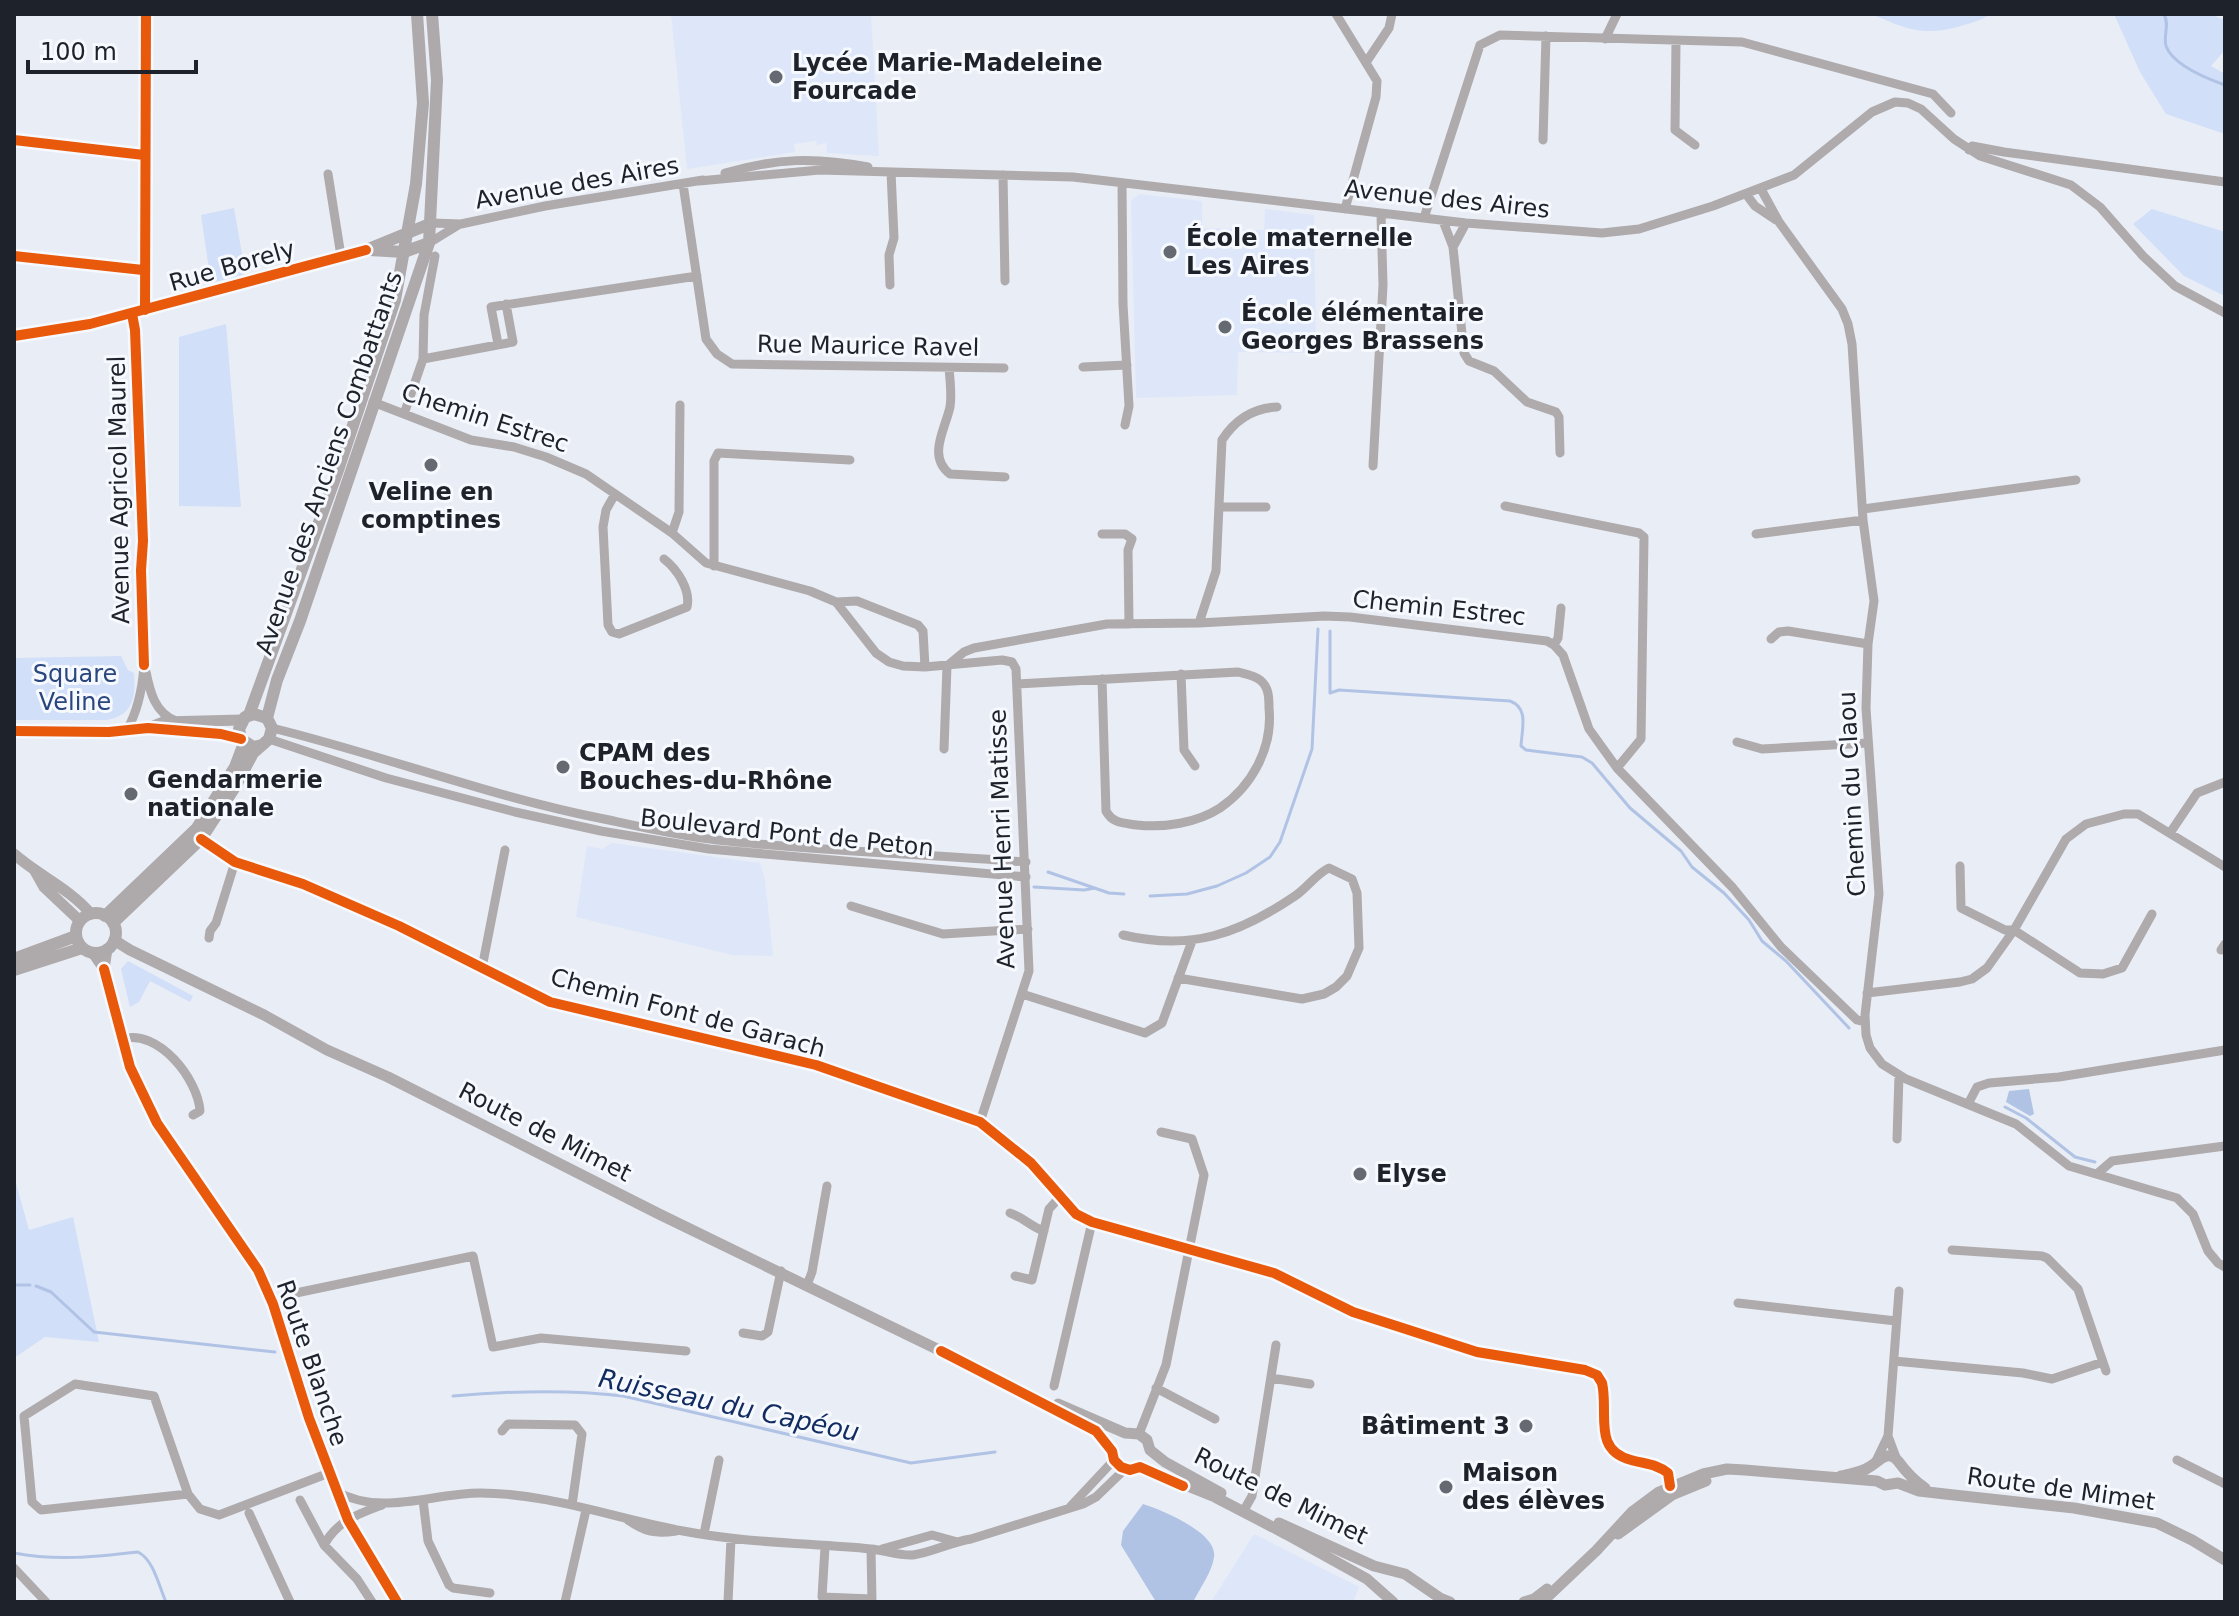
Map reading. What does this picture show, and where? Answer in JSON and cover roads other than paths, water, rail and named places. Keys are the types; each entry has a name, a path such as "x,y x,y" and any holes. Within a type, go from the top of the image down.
{"main road":[{"name":"Avenue des Anciens Combattants","path":"246,718 369,381 395,300 414,194 423,103 417,14"},
{"name":"Avenue des Anciens Combattants","path":"109,919 201,839 267,733 277,680 429,243 437,80 432,14"},
{"path":"414,194 432,223"},
{"name":"Rue Borely","path":"14,336 90,324 139,312 366,250 432,223"},
{"path":"392,239 418,275"},
{"path":"404,252 429,243"},
{"name":"Rue Borely","path":"366,250 404,252"},
{"path":"14,959 84,945 111,945 109,919 197,828 235,767 243,741 239,729 246,718 259,714 267,733 253,747 243,741"},
{"path":"84,945 85,917 109,919"},
{"path":"14,970 84,945"}],"street":[{"name":"Avenue Agricol Maurel","path":"127,730 139,704 144,665 135,330 143,270 146,14"},
{"path":"1336,14 1377,81 1376,97 1345,209"},
{"path":"1367,61 1389,28 1392,14"},
{"path":"1605,39 1617,14"},
{"path":"1424,218 1480,45 1500,35 1742,42 1933,94 1951,113"},
{"path":"1543,140 1546,36"},
{"path":"1676,42 1675,130 1695,145"},
{"name":"Avenue des Aires","path":"432,223 461,224 545,206 776,172 891,172 1073,177 1443,221 1602,233 1639,229 1794,175 1861,120 1895,102 1914,104 1954,139 1980,156 2071,185 2100,207 2143,256 2175,286 2225,313"},
{"path":"14,140 144,155"},
{"path":"1969,150 1972,146 1979,146 2225,182"},
{"path":"890,285 889,255 894,238 891,172"},
{"path":"328,174 341,256"},
{"path":"1003,175 1005,281"},
{"path":"1122,183 1129,406 1125,425"},
{"name":"Rue Maurice Ravel","path":"683,184 706,339 717,354 732,364 1004,368"},
{"name":"Chemin du Claou","path":"1761,189 1779,222 1842,309 1848,324 1863,520 1874,601 1868,644 1866,708 1879,894 1865,1022 1870,1048 1882,1064 1899,1075 2016,1124 2069,1166 2177,1198 2193,1214 2208,1251 2225,1267"},
{"name":"Chemin du Claou","path":"1746,194 1755,206 1779,222"},
{"path":"1373,466 1383,285 1381,214"},
{"path":"1443,221 1453,247 1464,353 1469,361 1494,371 1527,402 1556,412 1559,417 1560,453"},
{"path":"432,223 442,235"},
{"path":"1453,247 1466,223"},
{"name":"Avenue des Aires","path":"429,243 461,224"},
{"path":"14,256 143,270"},
{"path":"404,414 427,358 424,315 435,256"},
{"path":"498,344 491,307 697,276"},
{"path":"427,358 513,342 506,304"},
{"path":"1083,367 1127,365"},
{"path":"949,368 950,405 938,441 939,461 950,474 1005,477"},
{"name":"Chemin Estrec","path":"373,402 471,440 514,447 586,474 672,533 706,563 810,591 836,602 857,601 918,625 923,631 925,667"},
{"path":"672,533 679,512 680,405"},
{"path":"1199,623 1216,571 1222,440 1230,428 1260,407 1277,407"},
{"path":"714,566 714,461 718,453 850,460"},
{"path":"1863,509 2076,480"},
{"path":"615,494 606,510 603,527 608,625 612,632 619,634 687,607 688,599 675,568 664,559"},
{"path":"1505,506 1639,533 1644,537 1641,739 1617,768"},
{"path":"1220,507 1266,507"},
{"path":"1756,534 1863,520"},
{"path":"1102,534 1125,534 1132,539 1128,550 1129,624"},
{"name":"Chemin Estrec","path":"836,602 876,653 889,662 903,666 947,666 974,648 1107,624 1350,617 1539,639 1554,645 1570,669 1589,729 1617,768 1733,888 1781,947 1857,1020 1865,1022"},
{"path":"1554,645 1558,638 1561,608"},
{"path":"1771,639 1779,632 1788,631 1868,644"},
{"name":"Avenue Henri Matisse","path":"947,666 1002,660 1012,662 1016,669 1029,971 980,1122"},
{"name":"Avenue Agricol Maurel","path":"144,665 156,706 168,718 177,721"},
{"path":"944,749 947,666"},
{"path":"1017,684 1181,674 1238,672 1261,681 1267,689 1269,700 1268,735 1264,753 1254,772 1229,801 1202,817 1151,827 1110,819 1106,811 1102,679"},
{"path":"1181,674 1184,750 1195,766"},
{"path":"148,728 163,722 246,718"},
{"path":"14,731 109,732 148,728 221,734 243,741"},
{"name":"Boulevard Pont de Peton","path":"267,733 391,760 518,800 716,840 1026,862"},
{"name":"Boulevard Pont de Peton","path":"267,733 386,778 601,831 709,849 1026,877"},
{"path":"1737,742 1762,749 1868,743"},
{"path":"2170,833 2197,793 2225,782"},
{"path":"1867,993 1972,979 1987,968 2014,930 2066,839 2086,824 2124,814 2138,814 2225,867"},
{"name":"Chemin Font de Garach","path":"201,839 235,862 303,884 399,926 550,1002 816,1065 980,1122 1031,1163 1076,1214 1092,1222 1274,1273 1353,1312 1477,1352 1585,1370 1597,1375 1602,1383 1606,1441 1612,1452 1628,1460 1658,1466 1668,1473 1670,1486"},
{"path":"482,968 505,850"},
{"path":"14,854 35,871 44,887 85,917"},
{"path":"209,938 235,862"},
{"path":"1960,866 1961,908 2005,930 2014,930 2080,973 2103,974 2122,968 2152,914"},
{"path":"1123,935 1143,940 1192,941 1215,936 1272,912 1329,868 1352,879 1359,934 1355,964 1347,976 1324,994 1302,999 1178,978"},
{"path":"851,906 943,934 1028,929"},
{"path":"1022,994 1145,1033 1162,1023 1192,941"},
{"name":"Route Blanche","path":"84,945 104,969 130,1067 157,1123 258,1270 273,1304 329,1473 348,1520 397,1602"},
{"name":"Route Blanche","path":"104,969 111,945"},
{"name":"Route de Mimet","path":"111,945 130,950 264,1015 327,1050 388,1077 659,1214 781,1271 1096,1431 1125,1469 1140,1467 1245,1509 1374,1566 1413,1578 1450,1602"},
{"path":"122,1039 139,1038 172,1055 199,1101 200,1111 193,1115"},
{"path":"1968,1104 1977,1087 1989,1083 2059,1077 2225,1050"},
{"path":"1897,1139 1899,1075"},
{"path":"1139,1434 1166,1365 1203,1170 1192,1139 1161,1132"},
{"path":"2098,1173 2112,1161 2225,1146"},
{"path":"807,1285 827,1186"},
{"path":"1015,1276 1032,1280 1049,1209 1059,1198"},
{"path":"1010,1213 1023,1217 1035,1228 1044,1231"},
{"path":"1054,1386 1092,1222"},
{"path":"1894,1361 2023,1373 2052,1379 2104,1366 2078,1289 2047,1258 1952,1250"},
{"path":"273,1304 296,1293 473,1256 493,1347 541,1338 686,1351"},
{"path":"743,1333 762,1336 768,1332 781,1271"},
{"path":"1877,1481 1873,1474 1875,1463 1888,1436 1899,1291"},
{"path":"1738,1303 1896,1321"},
{"path":"1245,1509 1252,1496 1276,1345"},
{"name":"Route de Mimet","path":"941,1351 977,1364 1018,1386 1125,1433 1139,1434 1147,1440 1150,1450 1165,1462 1367,1579 1393,1602"},
{"path":"1271,1378 1310,1384"},
{"path":"188,1494 41,1510 32,1502 24,1416 75,1384 154,1396 188,1494 200,1509 219,1515 329,1473"},
{"path":"1156,1388 1215,1419"},
{"path":"502,1431 508,1424 575,1425 579,1428 582,1434 572,1505"},
{"path":"1069,1507 1113,1455 1116,1440 1125,1433"},
{"path":"1595,1552 1632,1512 1670,1486 1714,1472 1745,1470 1877,1481 1885,1485 1893,1483 1899,1477 1899,1464 1888,1436"},
{"path":"1140,1467 1147,1460 1150,1450"},
{"path":"1836,1477 1888,1456 1899,1464"},
{"path":"704,1534 719,1460"},
{"path":"2177,1460 2225,1484"},
{"name":"Route de Mimet","path":"1899,1464 1930,1492"},
{"path":"336,1491 354,1500 384,1504 479,1493 559,1501 628,1520 644,1532 655,1534 679,1531 731,1539 875,1549 910,1555 937,1550 954,1541 971,1539 1083,1504 1096,1497 1125,1469"},
{"path":"1542,1602 1595,1552 1672,1495 1745,1470"},
{"name":"Route de Mimet","path":"1893,1483 1930,1492 2088,1510 2157,1523 2225,1560"},
{"path":"300,1500 324,1545 357,1579 372,1602"},
{"path":"423,1500 428,1541 449,1585 490,1593"},
{"path":"324,1545 331,1531 384,1504"},
{"path":"565,1602 586,1510"},
{"path":"249,1513 290,1602"},
{"path":"875,1549 932,1535 954,1541"},
{"path":"728,1602 731,1539"},
{"path":"908,1540 910,1555"},
{"path":"825,1547 822,1600 872,1601 875,1549"},
{"path":"14,1568 46,1602"},
{"path":"1524,1602 1534,1599 1577,1568"},
{"path":"1382,1593 1384,1579 1398,1572"},
{"path":"1427,1588 1430,1602"}],"waterway":[{"path":"2164,14 2165,42 2170,53 2192,70 2225,85"},
{"path":"1150,896 1187,894 1217,886 1246,873 1270,857 1280,842 1312,749 1318,629"},
{"path":"1330,631 1330,693 1339,690 1510,701 1516,704 1523,719 1521,746 1526,750 1582,757 1592,763 1630,808 1724,893 1749,920 1762,941 1786,961 1849,1028"},
{"path":"1048,872 1109,893 1124,894"},
{"path":"1034,887 1095,888"},
{"path":"2005,1107 2026,1118 2075,1157 2095,1162"},
{"path":"14,1285 30,1285"},
{"name":"Ruisseau du Capéou","path":"36,1286 51,1292 94,1332 275,1352"},
{"name":"Ruisseau du Capéou","path":"453,1396 538,1392 623,1396 911,1463 995,1452"},
{"path":"14,1553 60,1558 138,1552 152,1567 166,1602"}],"place":[{"name":"Lycée Marie-Madeleine Fourcade","path":"776,77"},
{"name":"École maternelle Les Aires","path":"1170,252"},
{"name":"École élémentaire Georges Brassens","path":"1225,327"},
{"name":"Veline en comptines","path":"431,465"},
{"name":"CPAM des Bouches-du-Rhône","path":"563,767"},
{"name":"Gendarmerie nationale","path":"131,794"},
{"name":"Elyse","path":"1360,1174"},
{"name":"Bâtiment 3","path":"1526,1426"},
{"name":"Maison des élèves","path":"1446,1487"}],"park label":[{"name":"Square Veline","path":"75,688"}]}
